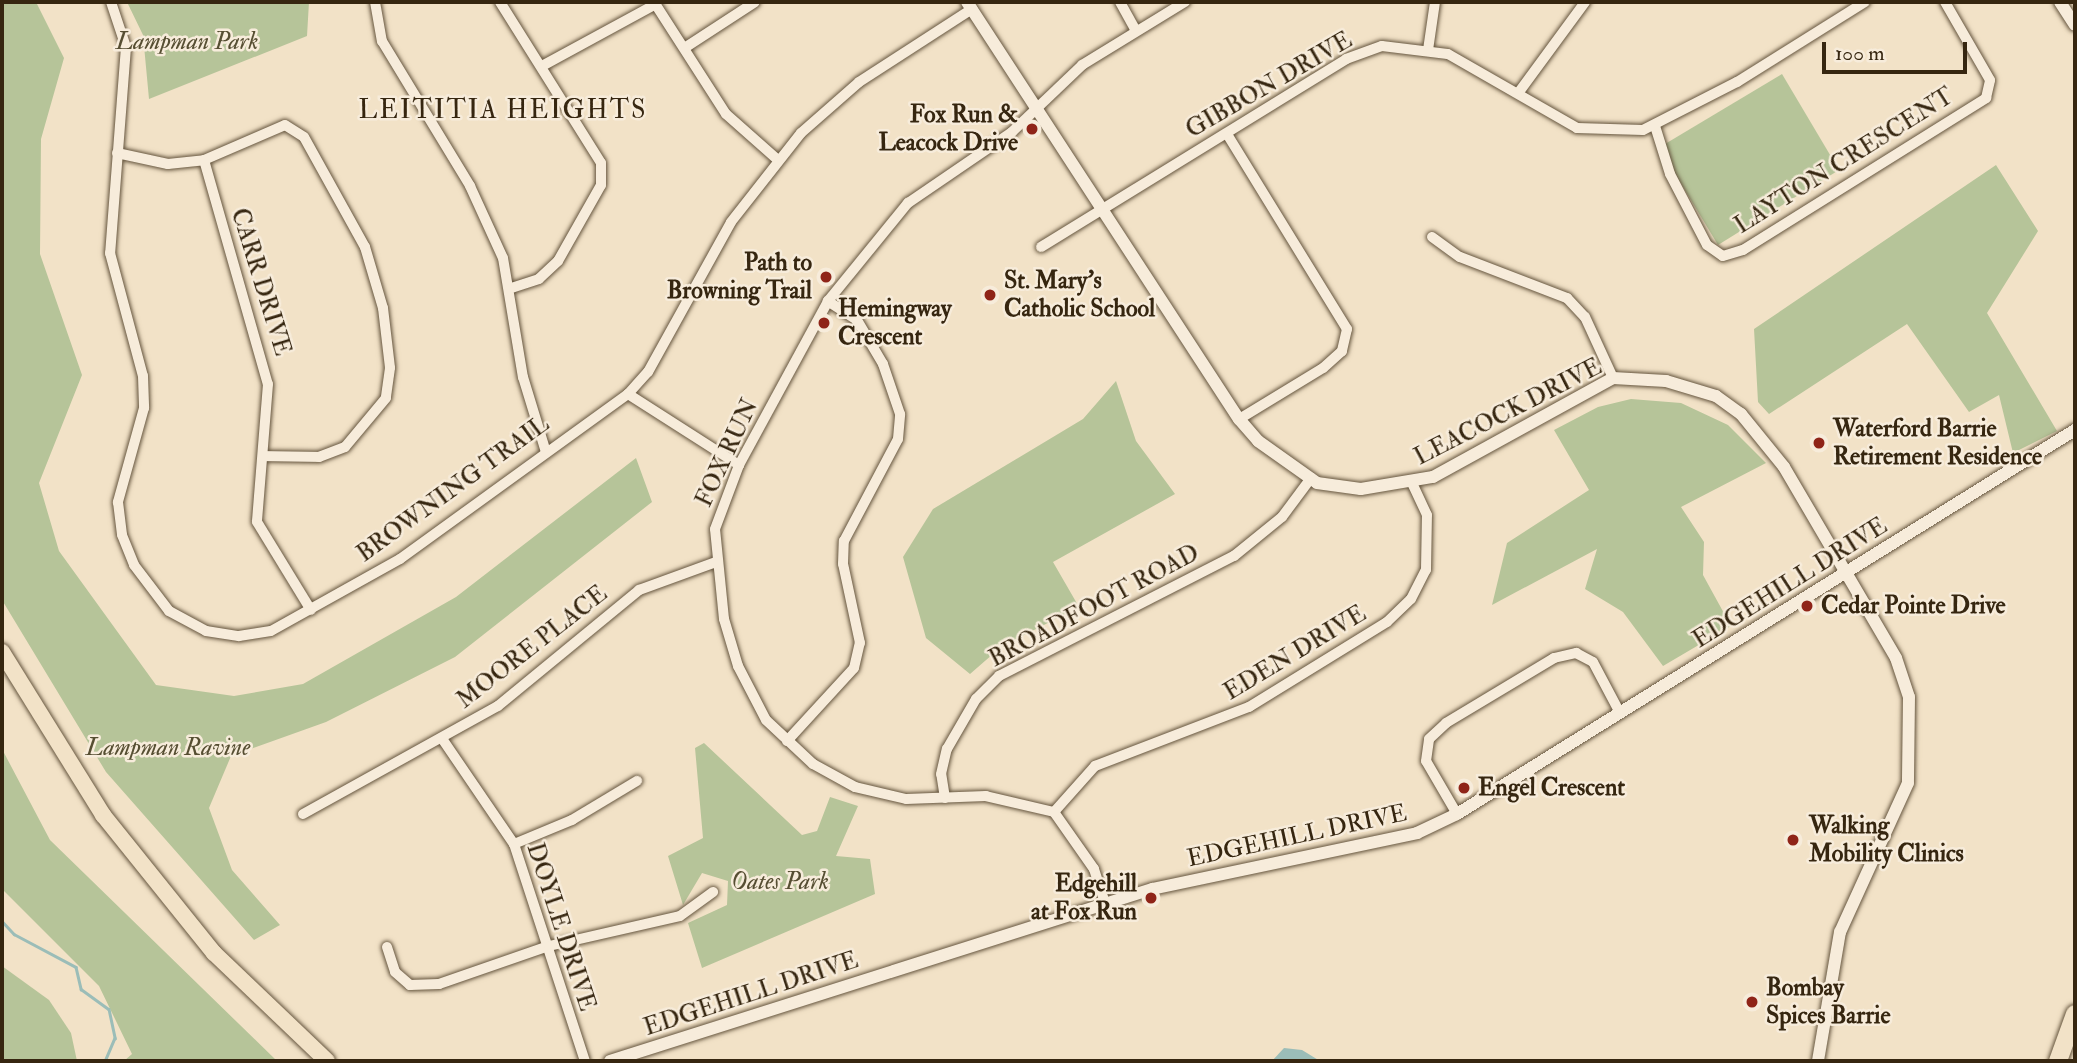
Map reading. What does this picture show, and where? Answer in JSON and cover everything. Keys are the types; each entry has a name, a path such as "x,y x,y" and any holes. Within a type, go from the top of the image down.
{"highway":[{"path":"2058,1061 2075,1014"}],"main road":[{"path":"2,652 103,815 214,953 327,1061"}],"street":[{"name":"BROWNING TRAIL","path":"111,2 126,47 110,253 143,376 144,408 118,502 122,536 153,593 176,616 206,631 239,636 271,631 401,559 628,394 648,372 732,222 778,160 859,82 970,5"},
{"path":"374,2 382,41 470,186 511,288 523,377 546,452"},
{"path":"500,2 601,163 601,185 558,261 539,279 511,288"},
{"path":"686,47 755,2"},
{"path":"1121,2 1135,29"},
{"name":"FOX RUN","path":"1054,812 986,796 906,799 855,787 813,764 766,720 738,666 716,562 715,529 739,465 828,301 908,203 1036,109 1082,65 1135,29 1185,2"},
{"path":"1428,50 1435,2"},
{"path":"1519,92 1585,2"},
{"name":"GIBBON DRIVE","path":"1041,247 1346,59 1381,46 1428,50 1519,92 1543,114 1577,128 1610,133 1655,126 1865,2"},
{"name":"LAYTON CRESCENT","path":"1655,126 1670,174 1707,245 1723,257 1743,250 1986,98 1990,80 1945,2"},
{"path":"2060,2 2075,25"},
{"path":"542,66 655,3 686,47 726,114 778,160"},
{"name":"LEACOCK DRIVE","path":"970,5 1239,419 1258,441 1311,478 1362,489 1412,483 1613,379 1666,381 1716,396 1741,414 1784,467 1845,573"},
{"path":"117,153 168,164 204,160 285,125 304,137 365,247 383,308 390,368 386,398 369,426 345,447 319,457 264,456"},
{"path":"1227,134 1346,329 1342,351 1323,368 1239,419"},
{"name":"CARR DRIVE","path":"204,160 261,346 269,406 257,522 311,610"},
{"path":"1432,237 1460,257 1567,298 1585,317 1613,379"},
{"path":"788,741 854,668 860,643 843,564 844,541 898,439 900,414 883,364 857,320 828,301"},
{"path":"628,394 739,465"},
{"name":"EDGEHILL DRIVE","path":"610,1061 1105,903 1417,832 1457,814 2075,430"},
{"name":"BROADFOOT ROAD","path":"945,799 941,774 947,749 976,699 999,676 1234,556 1282,517 1311,478"},
{"name":"EDEN DRIVE","path":"1054,812 1095,766 1249,707 1387,622 1411,599 1426,570 1427,515 1412,483"},
{"name":"MOORE PLACE","path":"303,814 443,740 499,706 639,590 716,562"},
{"path":"1818,1061 1840,932 1894,822 1908,783 1912,742 1909,697 1896,658 1845,573"},
{"path":"1457,814 1426,761 1429,739 1447,723 1554,658 1576,653 1593,662 1620,713"},
{"name":"DOYLE DRIVE","path":"443,740 514,844 585,1061"},
{"path":"514,844 572,820 637,781"},
{"path":"1054,812 1094,869 1105,903"},
{"path":"387,947 395,972 410,985 439,984 549,946 680,916 713,891"}],"green space":[{"name":"Lampman Ravine","path":"2,2 36,2 64,58 41,139 40,254 82,375 39,483 59,551 156,685 234,696 303,684 456,597 636,458 652,502 455,657 326,722 231,756 209,808 232,870 280,925 254,940 106,772 2,600"},
{"name":"Lampman Park","path":"127,2 309,2 307,36 149,99 143,35"},
{"path":"1782,74 1839,170 1718,245 1671,167 1665,144"},
{"path":"1996,165 2038,231 1987,313 2057,431 2013,453 1999,395 1969,412 1907,324 1769,414 1758,402 1754,329"},
{"path":"1116,381 1136,441 1175,494 1053,562 1079,607 1001,647 970,674 926,638 903,557 933,509 1083,419"},
{"path":"1631,399 1681,403 1728,425 1766,463 1681,507 1704,542 1703,575 1731,626 1663,666 1623,612 1585,589 1597,549 1492,605 1507,543 1589,490 1554,430 1598,407"},
{"name":"Oates Park","path":"704,743 802,835 817,831 830,797 858,806 836,856 870,859 875,894 702,968 688,923 727,905 728,881 702,873 683,905 668,856 703,838 695,748"},
{"path":"2,749 50,840 277,1061 124,1061 132,1054 99,986 2,889"},
{"path":"2,966 49,1000 71,1033 77,1061 2,1061"}],"water":[{"path":"1284,1048 1302,1050 1320,1061 1272,1061"}],"waterway":[{"path":"2,921 14,934 76,967 81,989 109,1009 115,1038 105,1061"}],"place":[{"name":"Fox Run & Leacock Drive","path":"1032,129"},
{"name":"Path to Browning Trail","path":"826,277"},
{"name":"St. Mary's Catholic School","path":"990,295"},
{"name":"Hemingway Crescent","path":"824,323"},
{"name":"Waterford Barrie Retirement Residence","path":"1819,443"},
{"name":"Cedar Pointe Drive","path":"1807,606"},
{"name":"Engel Crescent","path":"1464,788"},
{"name":"Walking Mobility Clinics","path":"1793,840"},
{"name":"Edgehill at Fox Run","path":"1151,898"},
{"name":"Bombay Spices Barrie","path":"1752,1002"}],"district":[{"name":"LEITITIA HEIGHTS","path":"503,111"}]}
